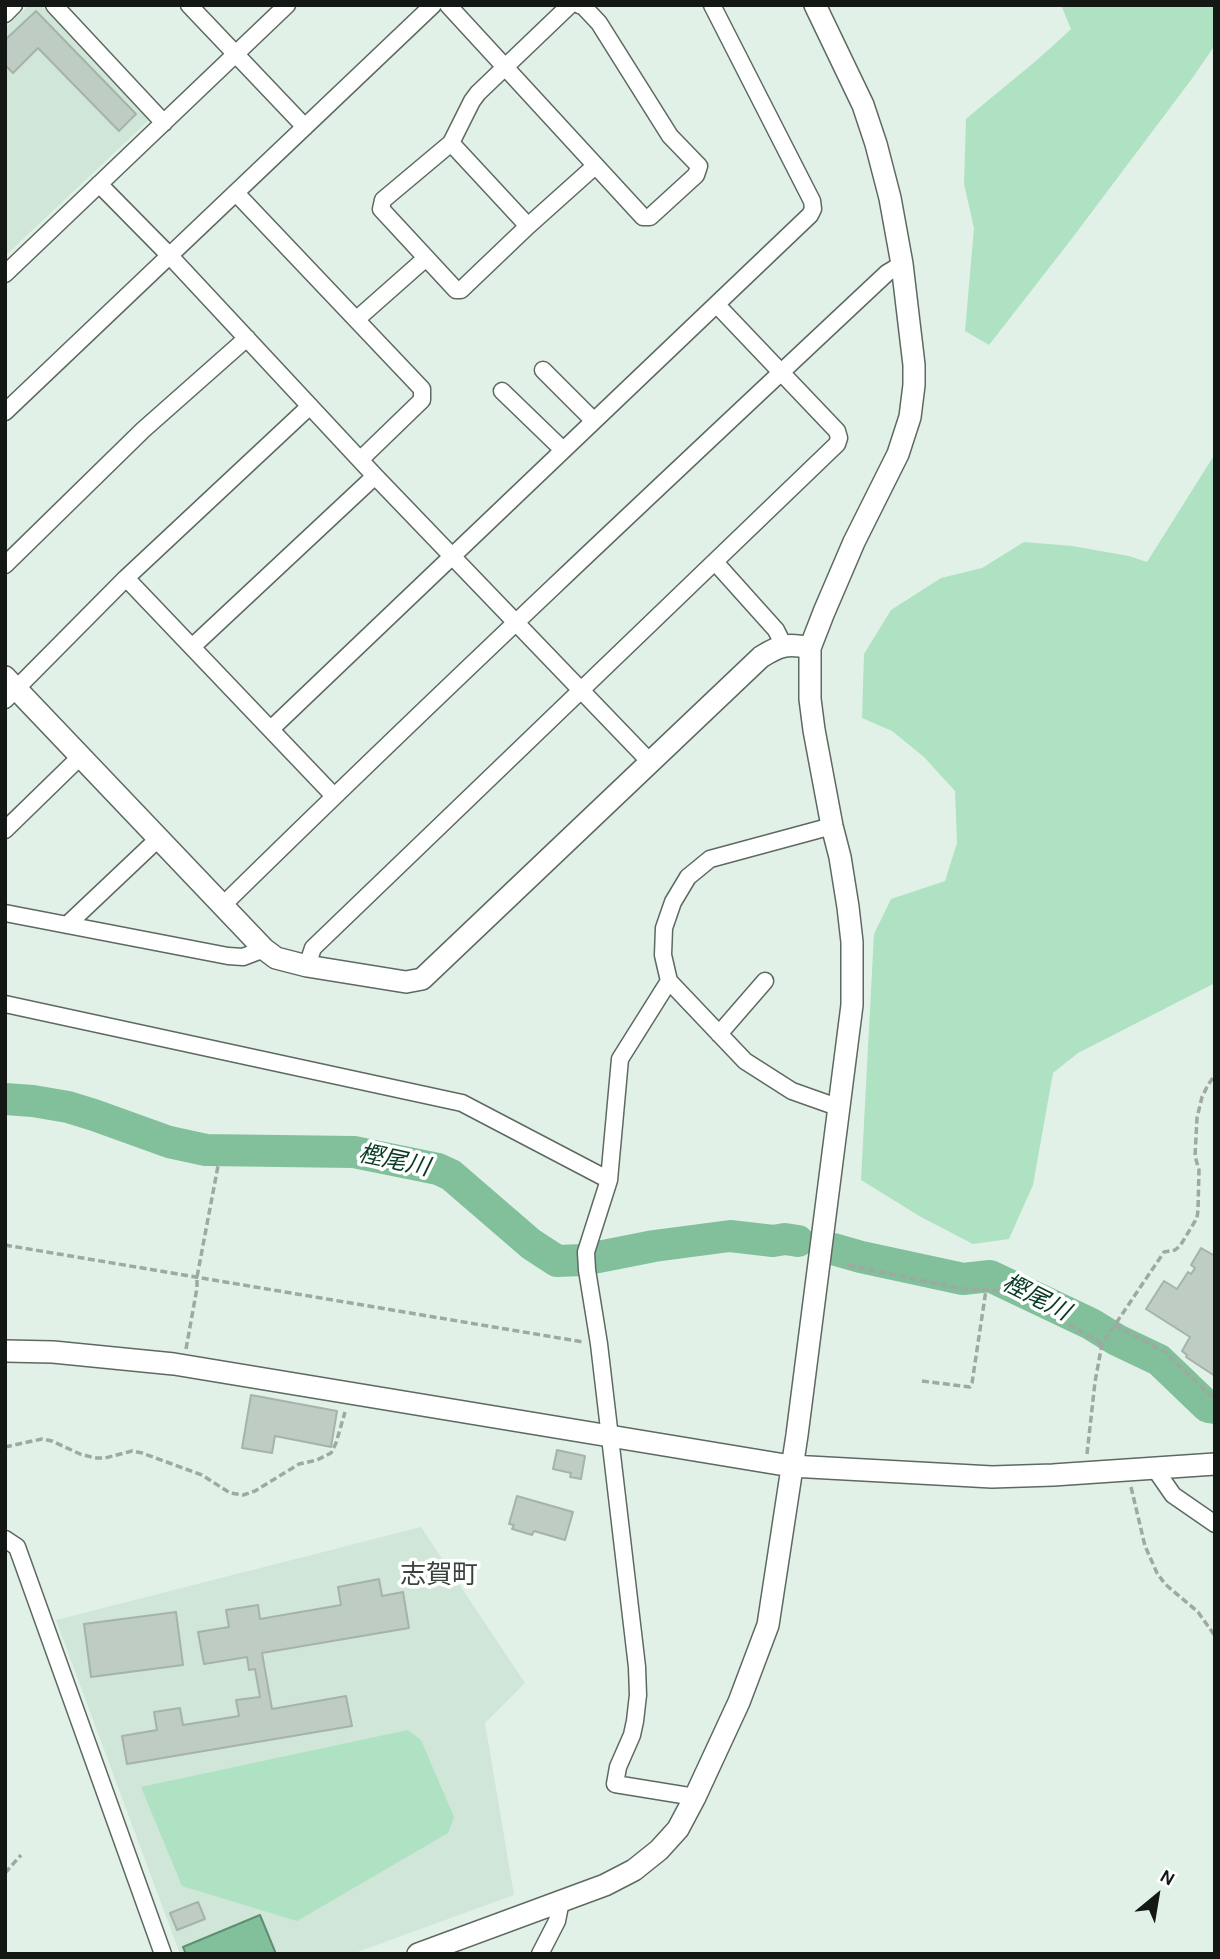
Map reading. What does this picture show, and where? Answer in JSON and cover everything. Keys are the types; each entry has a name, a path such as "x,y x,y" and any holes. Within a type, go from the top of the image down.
{"street":[{"path":"5,14 14,5"},
{"path":"54,5 164,123"},
{"path":"189,5 305,127"},
{"path":"5,274 287,5"},
{"path":"5,412 433,5"},
{"path":"447,5 643,217 650,217 696,175 699,166 670,136 599,23 579,5"},
{"path":"570,5 472,101 451,143 383,200 382,209 453,289 461,289 595,166"},
{"path":"271,729 810,215 813,209 811,201 712,5"},
{"path":"418,1954 605,1885 634,1871 659,1850 678,1829 695,1797 739,1702 768,1625 797,1435 852,1005 852,942 840,857 810,699 810,648 855,542 898,454 910,417 914,385 902,264 890,198 876,144 863,105 815,5"},
{"path":"451,143 528,226"},
{"path":"99,184 651,762"},
{"path":"236,192 422,389 422,400 361,459"},
{"path":"357,319 426,258"},
{"path":"223,905 516,623 887,273 902,264"},
{"path":"307,966 313,948 837,444 837,431 717,305"},
{"path":"5,565 144,430 247,338"},
{"path":"543,370 593,420"},
{"path":"502,391 562,449"},
{"path":"310,406 9,689 81,756 264,950 276,958 388,980 406,982 422,979 761,657 793,644 810,648"},
{"path":"192,647 375,476"},
{"path":"715,562 776,630 784,646"},
{"path":"126,578 334,796"},
{"path":"5,830 81,756"},
{"path":"832,826 710,859 688,877 673,902 664,928 663,955 669,981 745,1061 792,1091 840,1108"},
{"path":"67,925 159,838"},
{"path":"5,913 228,956 243,957 264,950"},
{"path":"669,981 620,1059 609,1180 586,1252 638,1667 635,1721 618,1767 615,1784 695,1797"},
{"path":"719,1034 765,981"},
{"path":"5,1004 462,1103 609,1180"},
{"path":"5,1351 77,1354 183,1365 791,1466 992,1476 1215,1465"},
{"path":"1155,1469 1173,1495 1215,1524"},
{"path":"5,1539 17,1547 25,1567 163,1954"},
{"path":"540,1954 557,1921 561,1901"}],"path":[{"path":"1088,1473 1087,1450 1094,1382 1102,1344 1164,1252 1180,1246 1197,1218 1197,1118 1202,1097 1215,1075"},
{"path":"183,1365 218,1166"},
{"path":"5,1245 599,1345"},
{"path":"848,1265 964,1289 1004,1291 1102,1344"},
{"path":"922,1381 970,1387 986,1290"},
{"path":"1115,1325 1166,1352 1215,1398"},
{"path":"5,1447 42,1439 95,1458 132,1451 142,1453 202,1475 230,1493 243,1495 299,1464 317,1460 331,1452 336,1443 349,1392"},
{"path":"1127,1471 1145,1546 1157,1573 1165,1584 1198,1612 1215,1636"},
{"path":"5,1873 21,1855"}],"shaded area":[{"path":"29,5 41,5 149,120 5,256 5,28"},
{"path":"1061,5 1215,5 1215,45 1070,241 989,345 965,331 974,228 964,184 966,119 1071,29"},
{"path":"1215,454 1215,983 1078,1053 1053,1073 1033,1185 1009,1239 973,1244 921,1217 861,1180 874,934 891,899 945,881 957,843 955,791 924,757 892,731 862,718 864,654 891,610 941,578 982,568 1024,542 1072,546 1129,556 1147,562"},
{"path":"421,1527 525,1683 485,1723 514,1895 352,1954 180,1954 56,1620"},
{"path":"408,1730 421,1740 454,1817 448,1833 297,1921 182,1886 141,1787"},
{"path":"260,1915 276,1954 186,1954 183,1947"}],"building":[{"path":"36,11 136,114 119,131 38,48 13,73 5,65 5,40"},
{"path":"1201,1248 1215,1256 1215,1376 1186,1357 1182,1351 1190,1337 1146,1309 1164,1281 1177,1289 1188,1272 1191,1274 1195,1268 1191,1265"},
{"path":"251,1395 337,1411 331,1447 275,1436 272,1453 242,1448"},
{"path":"557,1450 585,1456 581,1479 570,1477 571,1473 553,1469"},
{"path":"517,1496 573,1512 565,1540 534,1531 532,1535 512,1529 514,1525 509,1524"},
{"path":"379,1579 382,1596 403,1592 409,1628 262,1653 272,1709 346,1696 352,1726 127,1764 122,1736 157,1730 154,1712 180,1708 183,1725 239,1716 236,1700 260,1697 255,1669 249,1670 247,1657 204,1664 198,1632 229,1627 226,1610 258,1605 260,1619 341,1605 338,1587"},
{"path":"176,1612 183,1665 91,1677 84,1624"},
{"path":"198,1902 205,1919 177,1930 170,1913"}],"waterway":[{"name":"樫尾川","path":"5,1099 68,1107 169,1142 206,1150 354,1152 438,1169 451,1175 531,1244 557,1261 583,1260 654,1246 730,1236 798,1241"},
{"name":"樫尾川","path":"833,1249 963,1279 990,1276 1159,1360 1208,1407 1215,1408"}],"district":[{"name":"志賀町","path":"439,1576"}]}
